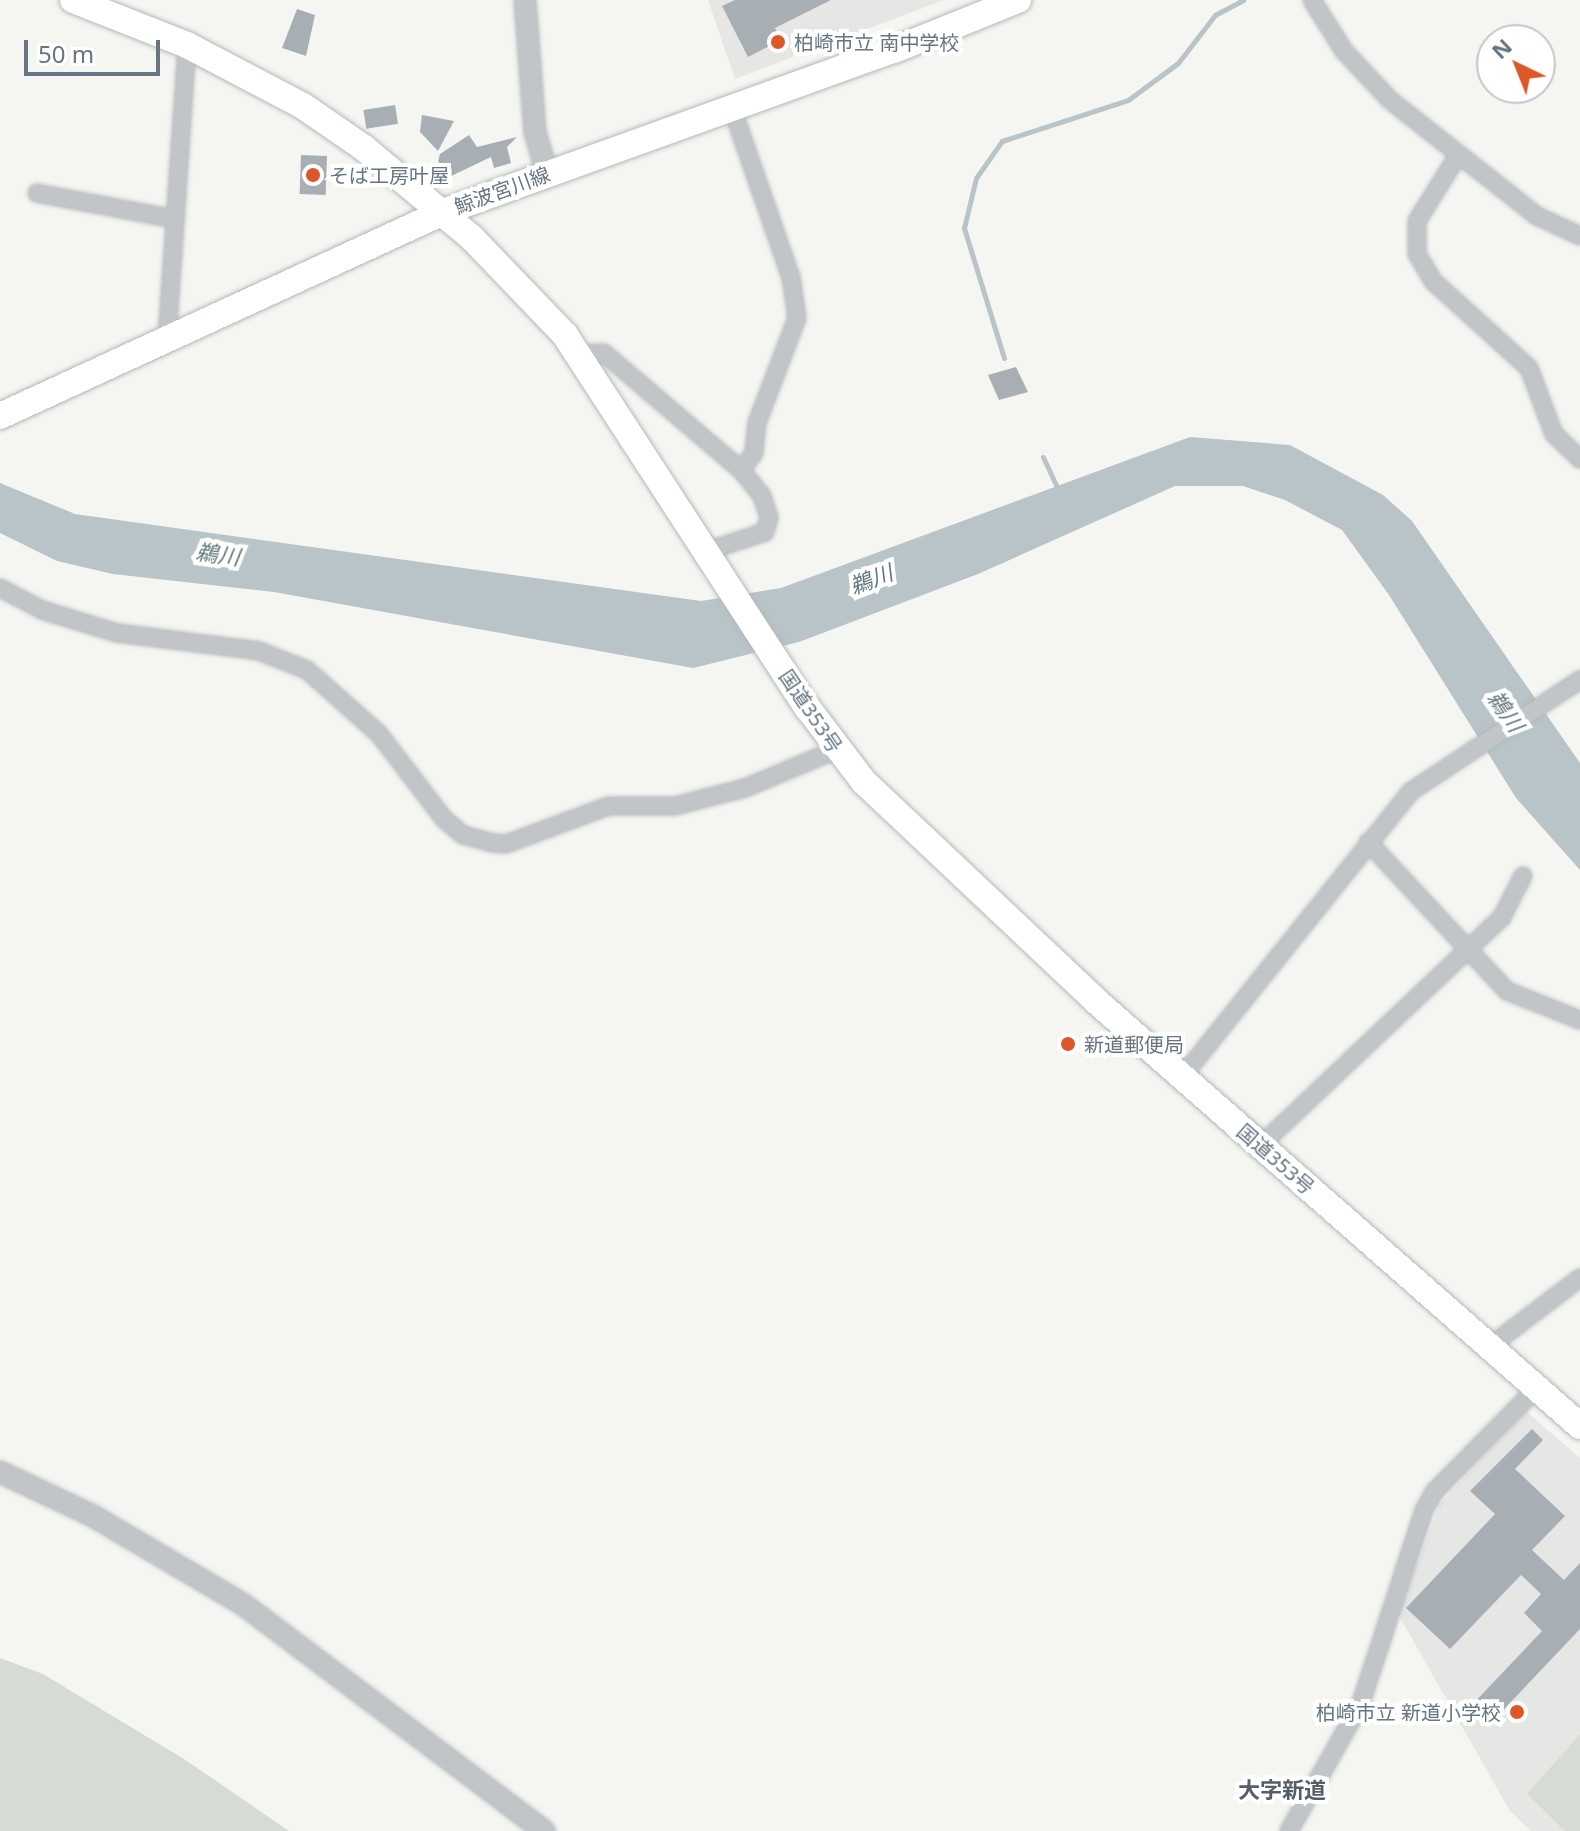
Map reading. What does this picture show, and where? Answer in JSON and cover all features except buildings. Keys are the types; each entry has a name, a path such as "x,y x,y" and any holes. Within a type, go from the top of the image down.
{"main road":[{"name":"国道353号","path":"73,0 187,45 303,106 443,212 534,297 577,354 836,750 1052,961 1580,1426"},
{"name":"鯨波宮川線","path":"12,411 443,212 1018,0"}],"street":[{"path":"525,0 535,132 547,173"},
{"path":"1318,1 1365,75 1457,157 1537,216 1580,236"},
{"path":"167,339 187,45"},
{"path":"732,108 791,277 797,318 757,423 754,453 741,470"},
{"path":"1457,157 1417,221 1417,254 1434,282 1529,368 1554,434 1580,459"},
{"path":"37,193 175,219"},
{"path":"577,354 604,353 741,470 762,496 769,527 746,542 708,557"},
{"path":"0,588 42,610 117,633 259,651 307,670 379,734 454,829 492,843 506,844 609,806 675,806 745,788 836,750"},
{"path":"1182,1077 1410,792 1449,762 1576,682"},
{"path":"1368,842 1515,997 1580,1020"},
{"path":"1261,1145 1502,917 1523,876"},
{"path":"1489,1347 1580,1278"},
{"path":"1289,1831 1361,1703 1424,1510 1435,1491 1537,1388"},
{"path":"0,1472 93,1516 244,1605 544,1831"}],"shaded area":[{"name":"柏崎市立 南中学校","path":"708,0 944,0 735,79"},
{"name":"柏崎市立 新道小学校","path":"1526,1411 1580,1458 1580,1831 1531,1831 1510,1811 1398,1614 1440,1504"},
{"path":"0,1658 43,1674 184,1759 289,1831 0,1831"},
{"path":"1580,1734 1580,1831 1565,1831 1527,1794"}],"water":[{"name":"鵜川","path":"1190,437 1290,445 1383,495 1412,521 1580,763 1580,870 1516,798 1389,595 1342,530 1285,500 1243,486 1175,486 978,574 799,642 693,668 274,592 113,574 57,561 0,533 0,483 75,514 701,601 781,588"}],"waterway":[{"path":"1004,358 964,228 976,178 1002,141 1128,100 1178,63 1215,15 1243,0"},
{"path":"1043,457 1058,489"}],"place":[{"name":"柏崎市立 南中学校","path":"778,42"},
{"name":"そば工房叶屋","path":"313,175"},
{"name":"新道郵便局","path":"1068,1044"},
{"name":"柏崎市立 新道小学校","path":"1517,1712"}],"district":[{"name":"大字新道","path":"1282,1790"}]}
